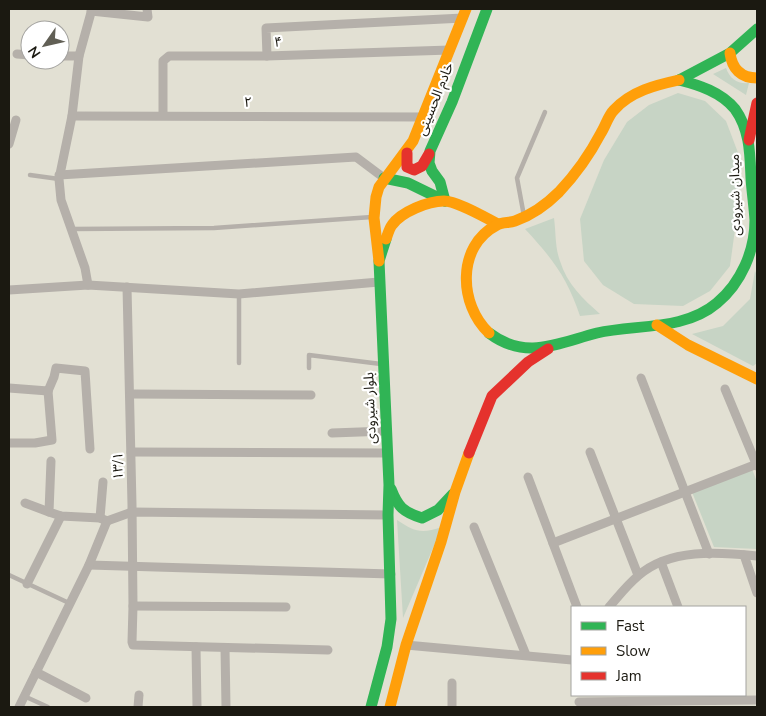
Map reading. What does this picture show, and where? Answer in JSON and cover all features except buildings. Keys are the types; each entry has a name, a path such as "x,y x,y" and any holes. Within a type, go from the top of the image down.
{"main road":[{"name":"خادم الحسینی","path":"445,201 440,182 429,164 430,150 452,102 486,9"},
{"name":"خادم الحسینی","path":"384,178 407,153 464,14"},
{"path":"679,80 730,53 757,29"},
{"path":"730,53 733,66 737,72 750,78 757,78"},
{"name":"میدان شیرودی","path":"679,80 703,86 724,98 740,117 749,140 756,235 746,265 730,290 708,310 680,321 618,328 554,346 532,349 511,346 492,336 476,320 467,300 465,278 470,257 481,238 498,224 530,216 557,193 580,167 614,110 632,96 653,86 679,80"},
{"path":"749,140 757,103"},
{"path":"407,153 405,160 407,166 411,170 416,170 426,163 430,150"},
{"path":"379,261 373,208 377,192 384,178 408,183 498,224"},
{"name":"بلوار شیرودی","path":"371,707 387,648 391,619 388,515 390,484 379,261 391,226 398,218 421,206 445,201"},
{"path":"657,325 688,345 757,379"},
{"path":"390,707 406,645 441,542 455,492 482,418 492,396 528,362 554,346"},
{"path":"390,484 397,504 408,514 422,518 438,510 455,492"}],"street":[{"path":"88,285 85,268 61,200 59,177 72,116 80,56 92,10 148,17 147,9"},
{"path":"267,56 266,28 464,14"},
{"name":"۴","path":"163,115 162,61 169,56 267,56 450,50"},
{"path":"16,54 20,54"},
{"path":"70,56 80,56"},
{"name":"۲","path":"72,116 423,117"},
{"path":"9,144 16,120"},
{"path":"59,177 356,157 384,178"},
{"path":"9,290 88,285 239,294 379,282"},
{"name":"۱۳/۱","path":"127,287 131,394 134,606 132,642 133,645 196,647"},
{"path":"9,443 35,443 52,440 48,391 56,368 85,371 90,449"},
{"path":"641,378 709,554"},
{"path":"9,388 48,391"},
{"path":"553,543 757,464 725,389"},
{"path":"131,394 311,394"},
{"path":"332,433 387,431"},
{"path":"131,452 387,453"},
{"path":"590,452 638,575"},
{"path":"50,512 51,461"},
{"path":"528,477 577,606"},
{"path":"19,707 89,565 103,520 103,482"},
{"path":"25,503 61,516 103,520 132,512 388,515"},
{"path":"27,584 61,516"},
{"path":"474,527 526,655"},
{"path":"610,606 638,575 661,562 673,558 709,554 757,556"},
{"path":"744,555 757,592"},
{"path":"661,562 678,606"},
{"path":"89,565 391,574"},
{"path":"134,606 286,607"},
{"path":"406,645 571,660"},
{"path":"197,707 196,647 328,650"},
{"path":"225,648 226,707"},
{"path":"36,672 86,698"},
{"path":"452,683 452,707"},
{"path":"138,695 138,707"},
{"path":"579,701 627,698 667,704 690,698 757,700"}],"lane":[{"path":"524,217 517,178 545,112"},
{"path":"30,175 59,177"},
{"path":"72,229 214,228 374,217"},
{"path":"239,294 239,363"},
{"path":"309,368 309,355 384,364"},
{"path":"9,575 69,603"},
{"path":"24,696 48,707"}],"green space":[{"path":"726,68 734,80 741,83 749,83 746,95 713,74"},
{"path":"678,93 705,101 726,121 740,158 737,215 730,266 710,291 683,306 634,304 603,285 584,261 580,219 604,160 627,122 649,105"},
{"path":"554,218 557,251 563,269 576,290 600,314 580,316 570,290 558,269 525,229"},
{"path":"755,271 757,275 757,363 753,366 692,334 723,326 750,299"},
{"path":"752,469 757,482 757,549 714,547 692,492"},
{"path":"397,520 418,531 429,531 442,527 403,618"}],"traffic: fast":[{"path":"445,201 440,182 429,163 430,151 452,102 487,9"},
{"path":"679,80 730,53 757,29"},
{"path":"489,333 516,346 529,348 555,345 612,330 675,322 704,312 726,295 733,286 740,276 749,255 755,220 748,142 744,125 735,109 723,98 702,87 679,80"},
{"path":"384,178 408,183 445,201"},
{"path":"371,707 387,647 391,619 389,485 379,261 386,239"},
{"path":"391,489 402,508 422,518 438,510 453,494"}],"traffic: slow":[{"path":"379,261 374,218 379,187 413,141 466,9"},
{"path":"730,53 733,64 738,72 751,78 757,78"},
{"path":"489,333 479,321 472,307 468,292 466,276 474,247 484,235 497,225 527,216 559,192 582,164 597,141 610,115 621,103 636,93 679,80"},
{"path":"386,239 389,230 396,220 415,208 438,201 456,204 498,224"},
{"path":"657,325 688,345 757,379"},
{"path":"390,707 406,645 469,453"}],"traffic: jam":[{"path":"749,140 757,103"},
{"path":"407,153 407,167 414,170 422,166 429,154"},
{"path":"469,453 492,396 528,362 548,349"}]}
